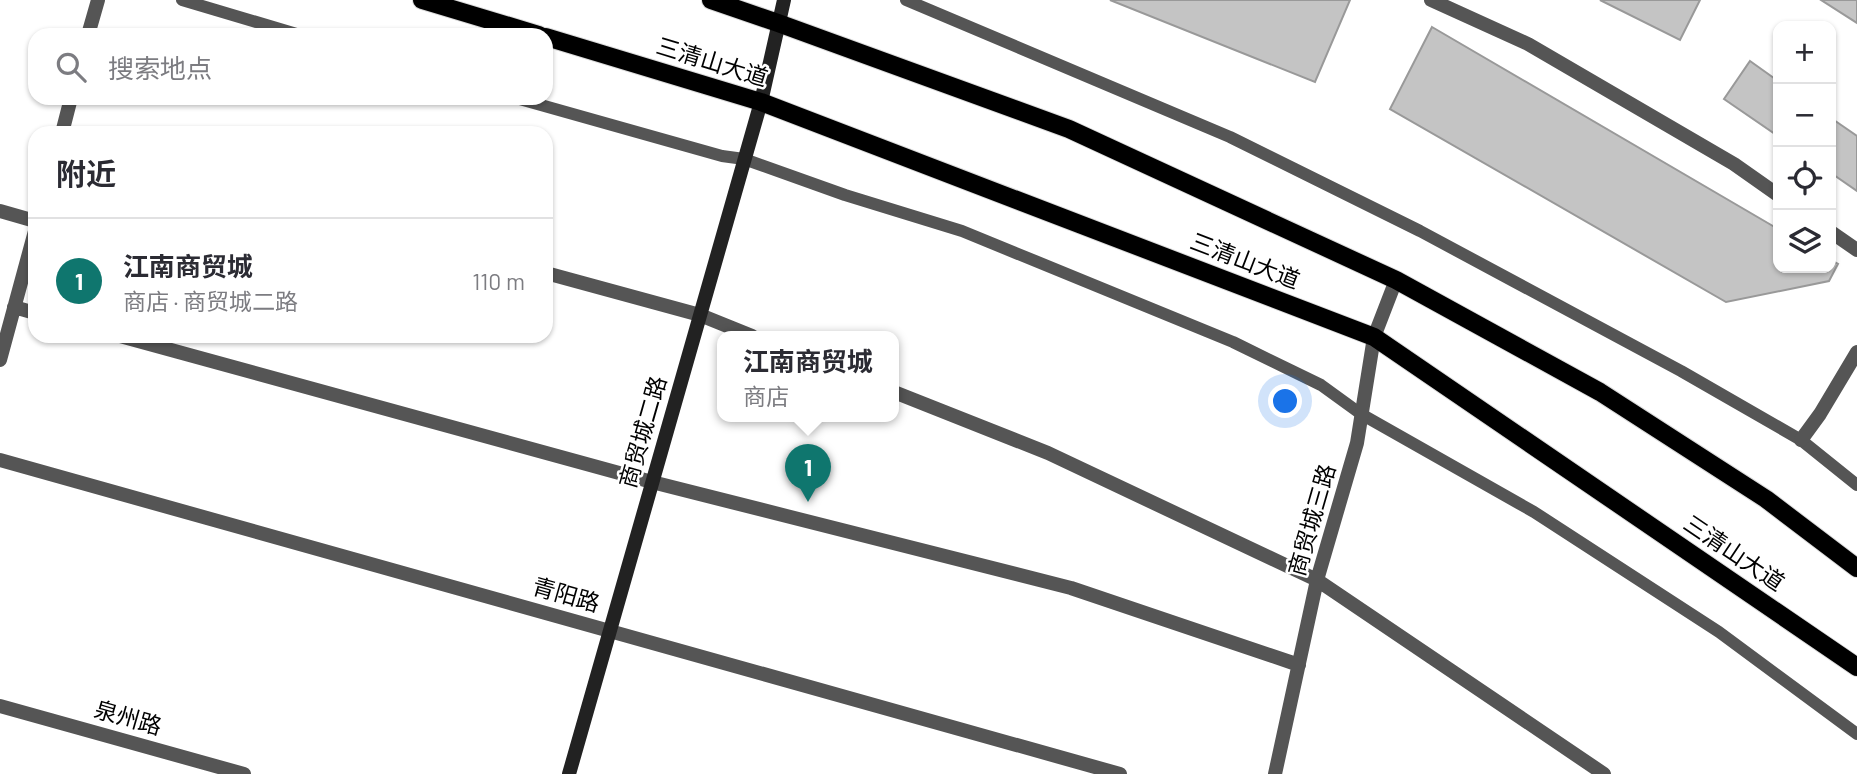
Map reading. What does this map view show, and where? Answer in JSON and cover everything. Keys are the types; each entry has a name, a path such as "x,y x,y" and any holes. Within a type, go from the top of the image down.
{"main road":[{"path":"422,0 515,28"},
{"name":"三清山大道","path":"711,0 1069,129 1396,280 1600,392 1766,499 1857,568"},
{"name":"三清山大道","path":"553,39 761,102 1374,337 1857,667"}],"street":[{"path":"90,28 98,0"},
{"name":"商贸城二路","path":"569,774 761,102 784,0"},
{"path":"1432,0 1528,44 1734,164 1773,191"},
{"path":"64,126 69,105"},
{"path":"0,211 28,219"},
{"path":"1836,235 1857,250"},
{"path":"0,360 28,256"},
{"path":"553,275 700,315 739,331"},
{"name":"商贸城三路","path":"1275,774 1318,580 1357,443 1374,337 1396,280"},
{"path":"14,307 28,311"},
{"path":"146,343 652,482 1071,588 1299,665"},
{"path":"1801,440 1857,352"},
{"path":"899,394 1048,453 1318,580 1604,774"},
{"name":"青阳路","path":"0,460 1120,774"},
{"name":"泉州路","path":"0,706 244,774"}],"lane":[{"path":"182,0 276,28"},
{"path":"906,0 1230,137 1432,237 1681,371 1801,440 1857,485"},
{"path":"541,105 722,156 744,159 845,195 962,231 1233,342 1321,385 1362,414 1534,512 1718,632 1857,734"}],"building":[{"path":"1110,0 1350,0 1315,82"},
{"path":"1600,0 1700,0 1680,40"},
{"path":"1821,0 1857,0 1857,23"},
{"path":"1432,27 1773,226 1773,273 1833,273 1829,281 1726,302 1390,109"},
{"path":"1750,61 1773,77 1773,133 1724,99"},
{"path":"1836,121 1857,136 1857,191 1836,176"}],"place":[{"name":"江南商贸城","path":"808,502"}]}
